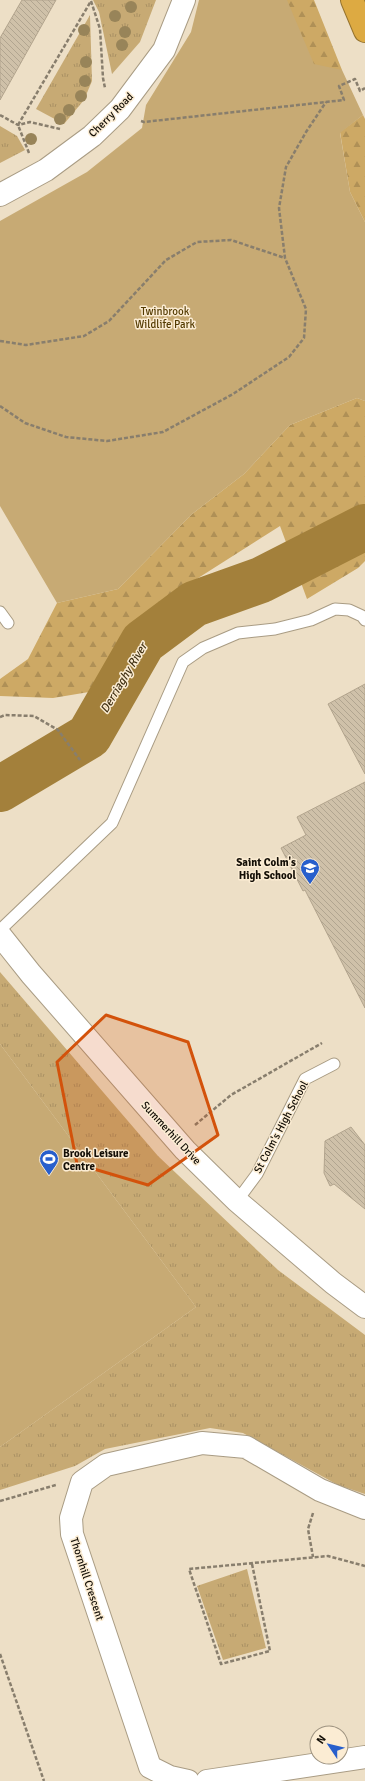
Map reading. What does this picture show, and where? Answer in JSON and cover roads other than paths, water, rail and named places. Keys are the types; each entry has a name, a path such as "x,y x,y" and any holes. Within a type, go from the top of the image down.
{"highway":[{"path":"352,0 365,31"}],"street":[{"name":"Cherry Road","path":"0,195 46,170 92,136 120,109 164,50 184,0"},
{"name":"Summerhill Drive","path":"0,935 31,974 177,1141 237,1201 333,1283 365,1307"},
{"name":"Thornhill Crescent","path":"176,1780 150,1767 72,1534 71,1518 82,1482 106,1466 202,1443 246,1447 320,1490 365,1508"},
{"path":"207,1781 365,1757"}],"lane":[{"path":"0,930 112,822 183,662 203,648 238,633 275,629 311,620 335,609 350,610 362,616 365,620"},
{"path":"0,612 8,623"},
{"name":"St Colm's High School","path":"237,1201 257,1174 305,1079 334,1064"}],"waterway":[{"name":"Derriaghy River","path":"0,789 89,736 143,642 194,604 261,580 365,527"}],"place":[{"name":"Saint Colm's High School","path":"310,885"},
{"name":"Brook Leisure Centre","path":"49,1176"}],"park label":[{"name":"Twinbrook Wildlife Park","path":"165,317"}]}
